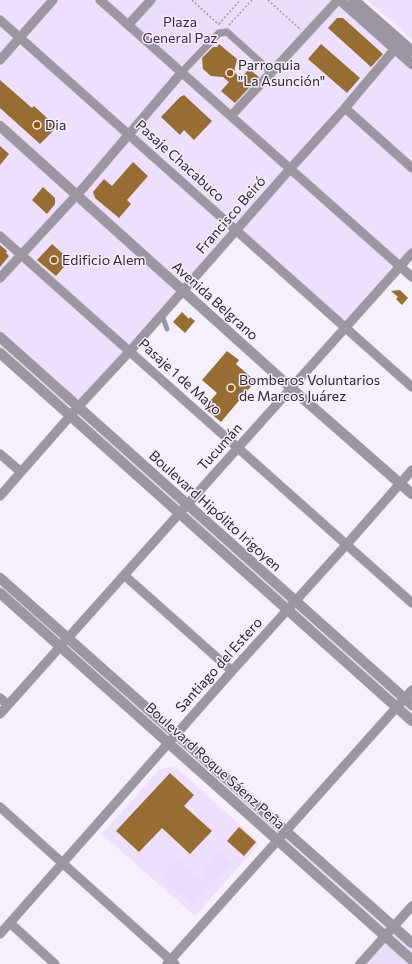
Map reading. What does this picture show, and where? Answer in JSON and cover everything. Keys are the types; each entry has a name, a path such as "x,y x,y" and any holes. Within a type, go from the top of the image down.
{"street":[{"path":"0,60 53,0"},
{"path":"100,0 412,277"},
{"path":"128,25 151,0"},
{"path":"231,116 339,0 398,45 412,51"},
{"path":"354,0 398,45 412,64"},
{"name":"Pasaje Chacabuco","path":"0,20 412,387"},
{"path":"0,278 77,194 182,72 219,33 226,31 271,72"},
{"name":"Francisco Beiró","path":"0,496 78,407 162,315 290,168 345,108 398,45"},
{"path":"345,108 412,168"},
{"name":"Avenida Belgrano","path":"0,126 291,388 412,494"},
{"name":"Pasaje 1 de Mayo","path":"0,236 412,603"},
{"name":"Tucumán","path":"0,714 412,253"},
{"name":"Boulevard Hipólito Irigoyen","path":"0,337 408,701"},
{"name":"Boulevard Hipólito Irigoyen","path":"0,353 412,721"},
{"path":"0,454 20,472"},
{"name":"Santiago del Estero","path":"0,934 412,470"},
{"path":"124,575 232,671"},
{"name":"Boulevard Roque Sáenz Peña","path":"0,578 412,944"},
{"name":"Boulevard Roque Sáenz Peña","path":"0,593 412,960"},
{"path":"0,807 63,862 171,963 397,707 408,701 412,690"},
{"path":"0,698 8,705"},
{"path":"360,964 412,906"},
{"path":"10,923 54,964"}],"lane":[{"path":"162,315 168,329"}],"path":[{"path":"192,0 226,31 252,0"},
{"path":"218,24 240,0"},
{"path":"268,0 306,34"}],"shaded area":[{"path":"0,0 340,0 412,64 412,253 345,328 236,231 78,407 0,337"},
{"path":"367,0 412,0 412,40 396,25"},
{"path":"174,766 257,840 258,845 195,916 102,834 160,769"}],"green space":[{"name":"Plaza General Paz","path":"152,0 333,0 270,70 227,31 219,32 184,71 128,26"},
{"path":"0,337 412,705 412,721 0,353"},
{"path":"0,582 412,949 412,955 0,588"},
{"path":"219,852 232,863 213,885 201,874"},
{"path":"178,859 209,886 193,905 161,877"},
{"path":"385,936 412,964 360,964"}],"building":[{"path":"337,18 343,18 383,54 371,67 328,28"},
{"name":"Parroquia \"La Asunción\"","path":"219,44 237,59 234,72 241,78 249,69 259,77 235,103 221,91 229,82 223,77 211,76 203,69 202,58 213,47 217,47"},
{"path":"321,44 360,78 347,93 308,59"},
{"path":"0,80 32,108 34,106 57,127 40,144 0,108"},
{"path":"184,95 212,121 194,140 184,130 180,135 161,117 180,97"},
{"path":"0,146 9,154 0,165"},
{"path":"133,162 148,176 127,200 131,204 119,218 95,198 93,192 104,179 112,186"},
{"path":"43,187 55,198 55,204 47,214 32,200"},
{"name":"Edificio Alem","path":"52,244 70,260 56,276 37,260"},
{"path":"0,245 7,251 6,253 9,256 0,267"},
{"path":"400,290 408,298 402,305 396,299 398,297 391,291"},
{"path":"182,312 189,319 190,317 195,321 185,333 173,322"},
{"name":"Bomberos Voluntarios de Marcos Juárez","path":"227,351 239,360 236,364 253,379 253,384 221,422 204,408 217,393 202,380"},
{"path":"170,773 194,795 184,806 212,831 190,854 162,828 139,852 116,831"},
{"path":"239,827 256,842 244,856 227,841"}],"place":[{"name":"Parroquia \"La Asunción\"","path":"230,73"},
{"name":"Dia","path":"37,125"},
{"name":"Edificio Alem","path":"54,260"},
{"name":"Bomberos Voluntarios de Marcos Juárez","path":"231,388"}]}
